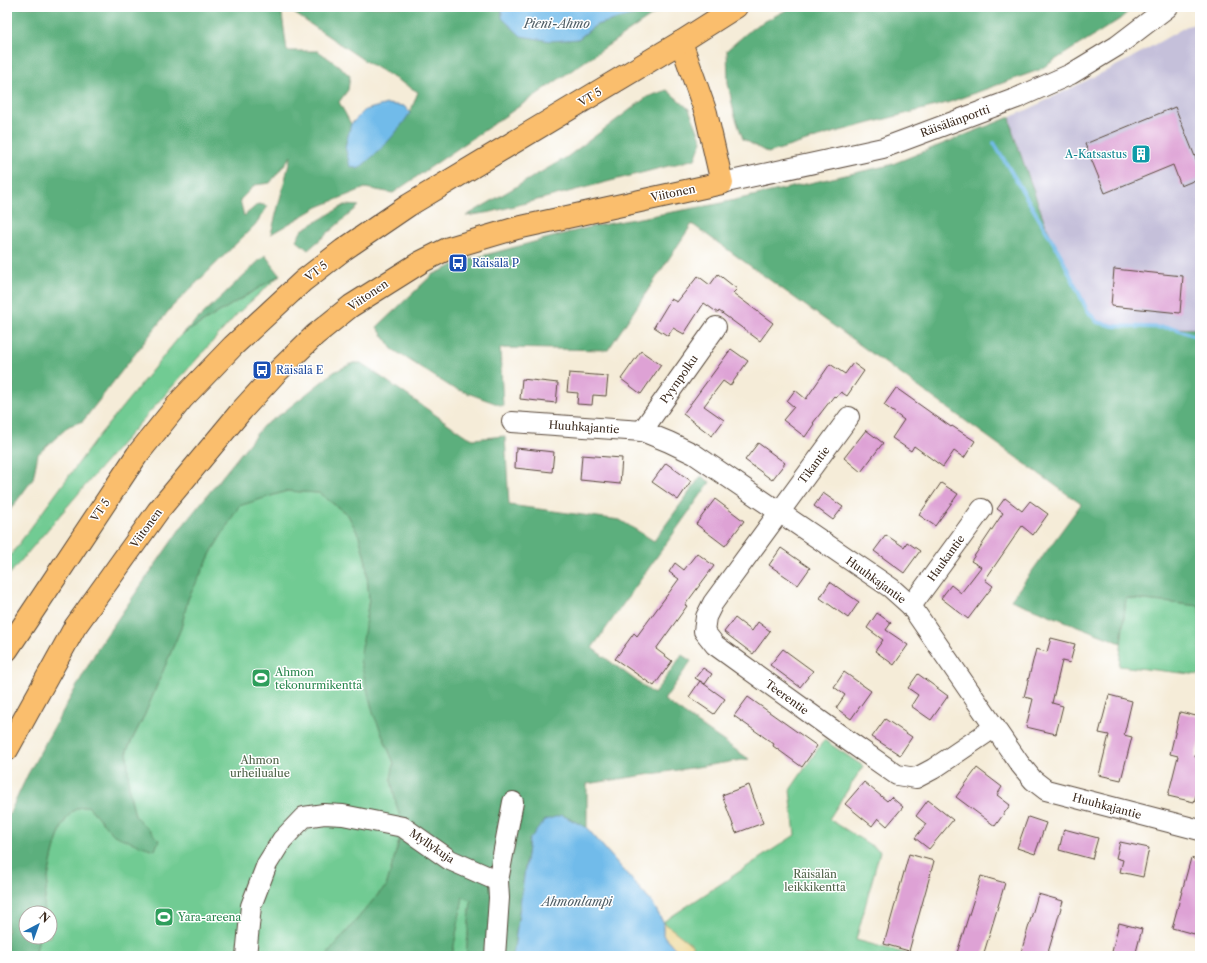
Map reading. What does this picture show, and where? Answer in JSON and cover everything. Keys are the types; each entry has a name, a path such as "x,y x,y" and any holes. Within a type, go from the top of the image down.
{"main road":[{"path":"722,183 706,113 681,42 736,7"},
{"name":"VT 5","path":"7,650 137,455 182,399 233,346 303,282 343,250 409,206 681,42"},
{"name":"Viitonen","path":"7,750 75,627 158,511 242,410 274,375 315,335 351,306 415,265 450,248 517,228 722,183"},
{"name":"VT 5","path":"7,661 41,599"}],"street":[{"name":"Räisälänportti","path":"722,183 883,148 1017,98 1071,74 1117,46 1168,7"},
{"name":"Pyynpolku","path":"642,431 716,327"},
{"name":"Tikantie","path":"778,512 849,417"},
{"name":"Huuhkajantie","path":"512,422 642,431 694,454 891,588 911,606 1024,769 1033,780 1046,790 1200,830"},
{"name":"Haukantie","path":"911,606 982,509"},
{"name":"Teerentie","path":"778,512 713,603 706,617 704,631 715,645 896,775 916,778 933,769 995,727"},
{"path":"495,956 499,898 498,881 513,802"},
{"name":"Myllykuja","path":"246,956 251,906 267,864 282,840 304,817 324,814 343,815 403,827 450,860 498,881"}],"shaded area":[{"path":"1200,23 1200,329 1114,326 1097,322 1087,310 1046,226 1013,133 1010,117 1126,61 1187,26"}],"green space":[{"path":"7,7 281,7 287,51 318,51 338,65 350,76 348,90 339,102 351,124 345,147 410,113 418,92 365,61 285,7 502,7 502,18 578,39 596,25 647,11 651,7 664,7 393,193 365,188 318,207 271,234 291,156 270,183 255,185 240,200 244,216 258,204 268,206 255,225 170,309 83,421 69,426 38,454 33,479 7,514 7,409 13,385 7,365"},
{"path":"792,7 1133,7 1120,19 1039,70 947,103 832,133 768,153 743,139 734,113 728,83 727,50 754,27"},
{"path":"667,90 689,109 702,141 695,159 491,212 466,216 567,157 647,97"},
{"path":"1010,117 1013,133 1046,226 1087,310 1097,322 1114,326 1200,329 1200,606 1126,598 1121,643 1011,600 1081,504 692,224 608,350 500,348 503,406 451,387 392,349 377,327 432,275 463,261 590,227 717,204 890,165"},
{"path":"345,205 359,206 308,250 296,240 302,230"},
{"path":"265,255 280,275 180,336"},
{"path":"280,275 238,313 114,452 7,577 7,560 97,438 180,336"},
{"path":"353,363 361,363 463,434 473,439 505,436 509,505 620,520 654,541 701,476 710,482 592,648 654,694 682,655 691,661 664,700 749,759 587,784 587,828 562,815 529,840 513,956 466,956 471,900 463,897 452,956 326,956 386,887 403,827 391,779 394,763 373,713 360,660 369,599 366,562 359,536 348,515 319,493 287,491 239,506 212,551 188,599 181,628 145,714 127,750 129,790 135,816 159,840 155,850 114,835 88,806 76,809 68,816 62,827 52,856 44,905 18,905 18,945 37,945 35,956 7,956 7,819 28,774 99,646 180,529 263,426 281,414 334,372"},
{"name":"Ahmon urheilualue","path":"287,491 319,493 348,515 359,536 366,562 369,599 365,624 384,739 394,763 391,779 403,827 386,887 326,956 35,956 37,945 58,945 58,905 44,905 52,857 62,827 68,816 77,808 88,806 114,835 159,840 135,816 129,790 127,750 145,714 181,628 188,599 212,551 239,505"},
{"path":"1126,598 1200,606 1200,675 1119,666"},
{"name":"Räisälän leikkikenttä","path":"824,740 863,766 829,819 880,851 856,940 915,956 682,956 663,935 663,922 795,835 790,790"},
{"path":"463,896 471,900 466,956 452,956"}],"sand":[{"path":"663,922 691,944 699,956 682,956 663,935"}],"water":[{"name":"Pieni-Ahmo","path":"502,7 651,7 647,11 596,25 578,39 550,41 521,36 502,18"},
{"path":"387,104 404,106 410,113 392,137 373,156 358,169 350,166 345,147 351,124 365,110"},
{"name":"Ahmonlampi","path":"562,815 587,828 653,904 663,922 663,935 682,956 513,956 529,840 545,820"}],"building":[{"name":"A-Katsastus","path":"1175,107 1200,169 1200,178 1181,186 1173,165 1105,193 1085,144"},
{"path":"1114,269 1183,276 1180,313 1111,306"},
{"path":"718,274 737,289 733,293 773,323 760,341 719,311 718,313 704,303 684,334 673,328 668,336 654,327 671,299 677,302 698,276 710,285"},
{"path":"731,349 748,361 730,386 723,381 704,406 724,420 712,436 683,414"},
{"path":"641,351 661,365 641,394 621,379"},
{"path":"853,363 864,371 847,396 841,392 836,398 834,396 813,423 814,424 805,437 783,420 794,407 787,401 795,390 806,399 830,364 845,374"},
{"path":"569,373 608,376 606,396 593,395 592,405 577,404 578,393 567,392"},
{"path":"522,379 558,383 556,403 520,399"},
{"path":"896,388 951,427 952,426 975,441 964,458 954,451 943,467 914,446 911,451 892,438 904,420 884,405"},
{"path":"866,430 883,443 861,472 844,458"},
{"path":"758,443 785,463 772,480 745,460"},
{"path":"516,448 554,452 552,472 515,468"},
{"path":"582,455 622,458 620,484 580,480"},
{"path":"666,463 691,481 678,500 652,482"},
{"path":"941,483 958,494 935,526 919,515"},
{"path":"823,493 843,507 833,520 814,506"},
{"path":"1005,498 1022,511 1030,501 1048,514 1033,535 1022,526 985,580 993,586 968,619 941,598 951,585 961,593 981,567 971,561 1003,513 997,509"},
{"path":"715,499 744,521 725,546 696,524"},
{"path":"886,535 904,547 907,542 920,551 904,573 874,551"},
{"path":"781,548 810,568 798,585 769,565"},
{"path":"697,553 714,566 685,605 687,606 656,649 672,661 654,686 615,659 634,633 637,636 679,579 669,572 675,563 684,570"},
{"path":"830,582 859,602 848,618 820,598"},
{"path":"877,613 891,623 886,630 908,645 894,665 875,651 883,640 867,628"},
{"path":"735,618 752,631 758,622 770,631 753,654 724,632"},
{"path":"1051,638 1075,644 1070,663 1062,661 1052,703 1063,706 1056,734 1026,727 1033,699 1024,697 1036,649 1047,652"},
{"path":"783,649 813,671 800,687 770,665"},
{"path":"703,668 712,674 705,684 695,678"},
{"path":"844,672 871,691 851,719 836,708 845,695 834,687"},
{"path":"918,674 948,696 931,720 911,706 918,695 908,688"},
{"path":"700,681 725,699 714,714 689,697"},
{"path":"1109,695 1132,701 1124,735 1132,737 1121,780 1099,775 1109,735 1099,733"},
{"path":"748,697 817,746 802,767 773,746 774,744 734,716"},
{"path":"1180,712 1200,717 1200,739 1195,757 1200,759 1200,781 1194,802 1168,796 1178,756 1170,754"},
{"path":"885,719 912,737 900,755 872,737"},
{"path":"977,768 1002,787 997,795 1010,805 995,826 956,797"},
{"path":"864,782 887,801 891,797 903,807 887,826 878,818 872,826 845,804"},
{"path":"749,785 763,823 736,833 722,795"},
{"path":"928,800 953,820 929,849 915,838 926,824 916,816"},
{"path":"1028,817 1046,823 1035,854 1017,848"},
{"path":"1064,829 1098,838 1092,859 1059,850"},
{"path":"1120,842 1149,848 1143,877 1120,872 1123,860 1116,858"},
{"path":"909,854 934,861 909,951 884,944"},
{"path":"1191,858 1200,861 1200,927 1198,935 1172,928"},
{"path":"981,876 1005,883 983,956 956,956"},
{"path":"1038,894 1063,901 1047,956 1020,956"},
{"path":"1119,923 1142,929 1135,956 1111,956"}],"waterway":[{"path":"994,143 1060,254 1087,310 1097,322 1114,326 1174,328 1200,338"}],"place":[{"name":"A-Katsastus","path":"1141,154"},
{"name":"Räisälä P","path":"458,263"},
{"name":"Räisälä E","path":"262,370"},
{"name":"Ahmon tekonurmikenttä","path":"261,678"},
{"name":"Yara-areena","path":"164,917"}]}
